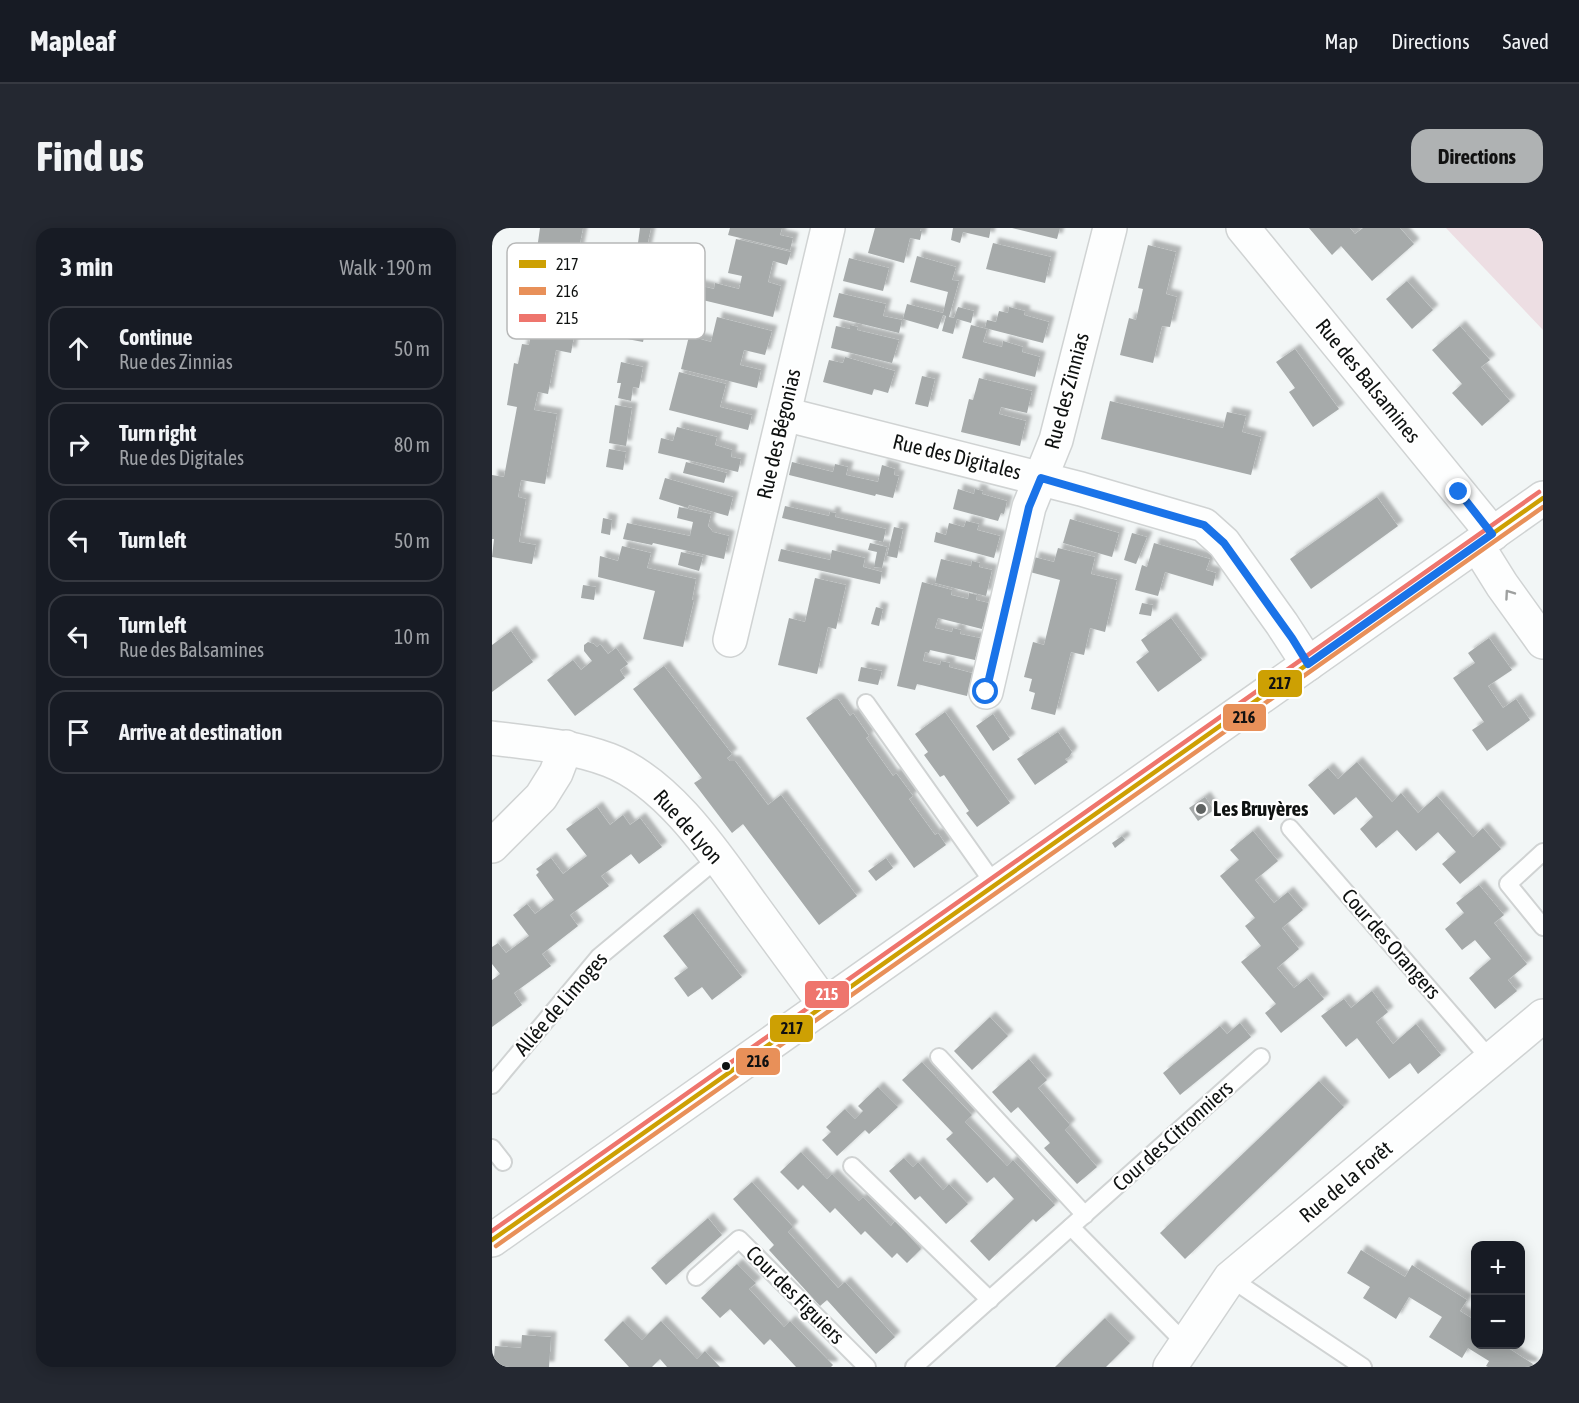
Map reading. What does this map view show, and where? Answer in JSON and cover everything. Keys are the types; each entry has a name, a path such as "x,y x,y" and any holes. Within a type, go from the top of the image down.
{"street":[{"name":"Rue des Bégonias","path":"730,640 828,228"},
{"name":"Rue des Zinnias","path":"986,692 1029,507 1056,440 1110,228"},
{"name":"Rue des Balsamines","path":"1243,228 1485,539 1502,585 1543,642"},
{"name":"Rue des Digitales","path":"784,414 1041,478 1204,525 1224,543 1308,664"},
{"path":"492,1240 1543,498"},
{"name":"Rue de Lyon","path":"492,738 566,747 610,760 641,777 677,808 718,858 825,1005"},
{"path":"492,846 541,798 556,773 566,747"},
{"name":"Rue de la Forêt","path":"1178,1356 1230,1278 1543,1016"}],"lane":[{"path":"866,703 995,885"},
{"name":"Cour des Orangers","path":"1290,828 1491,1060"},
{"path":"1543,852 1508,884 1543,927"},
{"name":"Allée de Limoges","path":"492,1085 599,957 718,858"},
{"path":"939,1057 1085,1215"},
{"name":"Cour des Citronniers","path":"914,1367 1261,1057"},
{"path":"492,1148 502,1162"},
{"path":"852,1166 990,1300"},
{"path":"1071,1227 1178,1356"},
{"name":"Cour des Figuiers","path":"696,1277 739,1239 867,1367"},
{"path":"1230,1278 1363,1367"}],"shaded area":[{"path":"1446,228 1543,228 1543,330"}],"building":[{"path":"540,228 583,228 580,243 538,243"},
{"path":"640,228 651,228 648,243 638,243"},
{"path":"730,228 782,228 780,235 793,238 790,250 728,235"},
{"path":"875,228 921,228 920,231 922,231 920,240 910,238 904,263 868,253"},
{"path":"953,228 991,228 989,238 963,232 960,243 951,240"},
{"path":"1012,228 1060,228 1057,239"},
{"path":"1309,228 1350,228 1355,234 1363,228 1400,228 1414,244 1372,281 1341,246 1332,255"},
{"path":"736,239 791,252 787,265 773,261 768,282 781,286 773,317 705,301 705,287 714,289 715,283 739,289 742,276 728,273"},
{"path":"993,243 1051,257 1045,283 986,269"},
{"path":"1148,245 1176,252 1166,294 1177,297 1170,327 1162,326 1153,363 1120,355 1129,318 1136,320 1143,289 1138,288"},
{"path":"917,256 956,267 952,280 959,281 949,317 954,318 958,307 974,311 971,323 957,319 953,334 942,331 946,316 943,315 938,329 903,319 907,304 943,313 948,292 910,282"},
{"path":"849,258 889,268 883,291 843,281"},
{"path":"1407,281 1433,310 1412,329 1386,299"},
{"path":"839,293 886,304 883,316 902,320 899,333 833,317"},
{"path":"1009,307 1025,311 1024,315 1049,322 1043,343 985,328 987,320 996,322 999,311 1008,313"},
{"path":"717,317 772,331 765,355 744,350 740,365 761,370 757,388 681,369 688,339 711,342"},
{"path":"850,325 858,327 857,330 899,340 892,363 831,348 836,326 850,329"},
{"path":"971,325 987,329 983,342 1002,347 1003,341 1023,347 1022,352 1040,357 1035,377 962,358"},
{"path":"1460,326 1490,360 1481,367 1510,401 1482,426 1452,393 1462,384 1432,350"},
{"path":"530,339 574,339 571,353 556,350 548,394 538,392 534,410 557,414 545,484 521,480 518,497 526,499 519,542 536,545 532,564 492,557 494,539 492,539 492,475 504,477 517,407 507,405 514,363 518,364 522,344 529,345"},
{"path":"627,339 644,339 643,342"},
{"path":"1295,349 1339,409 1313,427 1289,392 1295,388 1276,362"},
{"path":"845,357 895,371 888,393 874,389 872,395 823,382 829,360 843,363"},
{"path":"621,362 643,367 639,388 633,387 631,401 618,398 621,383 617,383"},
{"path":"679,372 726,384 720,407 752,415 748,430 669,410"},
{"path":"922,376 935,379 928,407 915,404"},
{"path":"979,378 1032,391 1027,413 1001,407 999,414 1026,421 1020,446 961,432 969,399 973,400"},
{"path":"1110,401 1223,428 1227,412 1246,416 1242,432 1261,437 1251,475 1101,439"},
{"path":"615,405 632,408 626,446 609,443"},
{"path":"677,427 717,437 715,445 732,450 731,457 741,459 738,472 658,453 661,438 673,441"},
{"path":"609,449 626,452 623,470 606,467"},
{"path":"686,462 727,473 724,483 683,473"},
{"path":"792,462 833,472 835,464 848,467 846,475 878,482 882,465 895,469 894,475 899,476 893,498 876,494 875,496 789,475"},
{"path":"665,478 733,497 728,516 689,505 688,508 659,499"},
{"path":"958,489 974,494 975,489 983,491 982,494 1007,501 1004,514 1001,513 998,521 953,509"},
{"path":"1377,497 1398,526 1311,589 1290,559"},
{"path":"785,506 829,516 830,512 836,513 835,517 886,529 883,542 782,518"},
{"path":"679,507 711,514 708,526 713,532 729,536 724,559 653,543 652,545 623,539 627,523 690,536 693,522 677,518"},
{"path":"603,518 612,520 610,535 601,533"},
{"path":"1070,519 1119,533 1112,557 1063,543"},
{"path":"966,521 979,524 977,530 1000,536 994,558 934,542 936,532 946,535 949,523 964,527"},
{"path":"894,527 903,529 897,558 887,556"},
{"path":"1132,533 1147,537 1136,564 1124,560"},
{"path":"870,543 887,547 882,568 874,567 877,552 868,550"},
{"path":"1154,543 1210,559 1206,570 1216,573 1213,586 1165,572 1158,596 1135,590 1142,565 1147,567"},
{"path":"622,546 651,553 647,568 696,579 692,600 694,600 683,647 643,639 655,591 598,577 600,556 618,561"},
{"path":"1058,548 1095,557 1091,574 1117,580 1105,632 1090,628 1084,655 1071,652 1055,715 1031,709 1035,693 1029,691 1032,679 1024,677 1033,642 1044,645 1060,580 1030,572 1034,557 1054,562"},
{"path":"781,549 830,560 832,550 865,558 863,567 882,572 880,584 778,561"},
{"path":"681,552 703,557 699,571 678,565"},
{"path":"941,559 971,566 972,561 980,563 979,567 992,570 986,596 935,583"},
{"path":"815,578 846,585 836,629 828,627 817,674 778,665 789,618 805,622"},
{"path":"922,582 952,590 951,595 968,599 969,593 977,595 976,600 989,603 982,629 938,618 935,628 952,632 953,628 961,630 960,634 980,638 975,660 930,650 929,653 925,652 923,661 940,665 941,661 950,663 949,667 972,673 967,696 917,684 915,690 897,686"},
{"path":"583,585 596,587 594,600 581,598"},
{"path":"1142,603 1153,605 1151,616 1139,614"},
{"path":"876,607 883,609 879,626 871,624"},
{"path":"1171,618 1202,660 1158,692 1136,662 1149,652 1141,640"},
{"path":"511,631 533,662 492,692 492,645"},
{"path":"1489,638 1512,670 1488,686 1503,708 1516,699 1530,720 1487,751 1472,730 1484,722 1453,678 1475,663 1468,653"},
{"path":"588,642 597,647 600,644 608,654 616,648 628,664 620,670 625,678 575,716 547,680 573,660 581,670 592,661 584,651 584,645"},
{"path":"664,666 732,754 727,758 735,761 768,805 781,795 857,896 819,925 743,824 732,833 694,783 702,778 633,689"},
{"path":"861,667 882,671 878,685 858,681"},
{"path":"833,699 838,699 850,716 853,713 869,736 866,738 893,776 896,773 913,796 909,799 935,835 938,833 946,845 914,868 806,718"},
{"path":"945,712 1010,803 977,827 966,813 969,811 944,775 940,777 924,755 928,752 915,734"},
{"path":"993,714 1010,739 993,751 976,726"},
{"path":"1058,732 1072,752 1065,759 1068,762 1035,785 1017,759"},
{"path":"1357,762 1392,802 1401,793 1418,813 1437,796 1473,837 1483,828 1501,849 1460,884 1442,864 1456,852 1438,832 1416,851 1397,830 1376,848 1360,829 1373,817 1356,797 1334,815 1308,785 1328,768 1338,779"},
{"name":"Les Bruyères","path":"1205,797 1214,810 1198,821 1189,808"},
{"path":"597,807 610,825 623,815 630,825 640,818 662,847 639,864 631,854 601,876 609,886 570,915 578,926 542,954 551,966 514,993 522,1005 492,1027 492,980 500,974 492,964 492,947 498,943 506,953 529,936 513,915 527,904 535,914 554,900 536,875 539,872 536,869 551,858 563,874 587,856 566,829"},
{"path":"1253,831 1278,861 1255,880 1274,903 1288,892 1303,910 1282,928 1299,949 1277,968 1294,988 1307,978 1324,999 1281,1033 1265,1013 1276,1004 1241,962 1261,946 1245,926 1255,918 1220,876 1239,860 1230,850"},
{"path":"1122,836 1125,840 1115,848 1112,843"},
{"path":"886,858 893,868 876,881 868,871"},
{"path":"1479,885 1504,915 1494,923 1527,964 1508,980 1517,991 1495,1009 1469,978 1491,959 1475,940 1462,950 1445,929 1464,913 1456,903"},
{"path":"693,913 742,977 712,1000 702,987 688,997 674,978 688,968 663,936"},
{"path":"1372,991 1388,1012 1376,1022 1393,1044 1416,1024 1441,1055 1418,1074 1410,1063 1389,1079 1357,1038 1346,1047 1321,1016 1344,999 1351,1008"},
{"path":"990,1017 1008,1036 972,1070 954,1051"},
{"path":"1240,1023 1251,1037 1180,1095 1163,1073 1220,1026 1227,1034"},
{"path":"1029,1059 1047,1080 1038,1088 1070,1125 1065,1130 1097,1167 1077,1184 1044,1148 1050,1143 1018,1107 1011,1113 992,1092"},
{"path":"922,1062 972,1115 965,1122 1007,1166 1013,1160 1055,1205 1036,1222 1033,1219 989,1261 970,1241 1014,1199 994,1177 987,1183 946,1139 953,1133 902,1080"},
{"path":"1319,1081 1344,1107 1185,1259 1160,1233"},
{"path":"878,1087 898,1107 869,1134 865,1130 837,1156 822,1140 831,1132 826,1127 845,1109 855,1119 863,1111 858,1106"},
{"path":"801,1152 827,1179 832,1174 859,1201 863,1197 891,1226 895,1221 921,1249 907,1263 897,1253 892,1258 865,1231 861,1235 835,1208 830,1213 803,1185 798,1190 780,1172"},
{"path":"904,1158 913,1167 918,1162 943,1190 949,1184 968,1204 946,1224 920,1196 915,1200 889,1171"},
{"path":"752,1182 793,1227 788,1232 838,1288 845,1282 895,1337 876,1354 827,1300 820,1306 769,1250 774,1245 733,1199"},
{"path":"708,1218 722,1235 666,1285 651,1268"},
{"path":"1361,1250 1405,1277 1412,1265 1467,1300 1460,1311 1471,1318 1471,1349 1510,1349 1533,1364 1531,1367 1488,1367 1486,1366 1489,1361 1468,1348 1462,1358 1429,1337 1442,1317 1409,1297 1396,1319 1363,1298 1370,1287 1347,1273"},
{"path":"737,1264 756,1283 749,1289 784,1327 790,1321 833,1365 831,1367 796,1367 770,1339 764,1345 730,1309 720,1318 701,1298"},
{"path":"1105,1318 1130,1343 1106,1367 1055,1367"},
{"path":"623,1321 642,1340 661,1321 697,1359 705,1351 720,1367 667,1367 660,1359 652,1367 629,1367 604,1340"},
{"path":"522,1335 551,1337 549,1367 493,1367 495,1346 521,1348"}],"transit line":[{"name":"215","path":"492,1231 1539,492"},
{"name":"217","path":"492,1240 1543,498"},
{"name":"216","path":"496,1246 1543,507"}],"place":[{"name":"Les Bruyères","path":"1201,809"}],"route":[{"path":"986,692 1029,507 1041,478 1204,525 1224,543 1308,664 1492,534 1459,492"}]}
